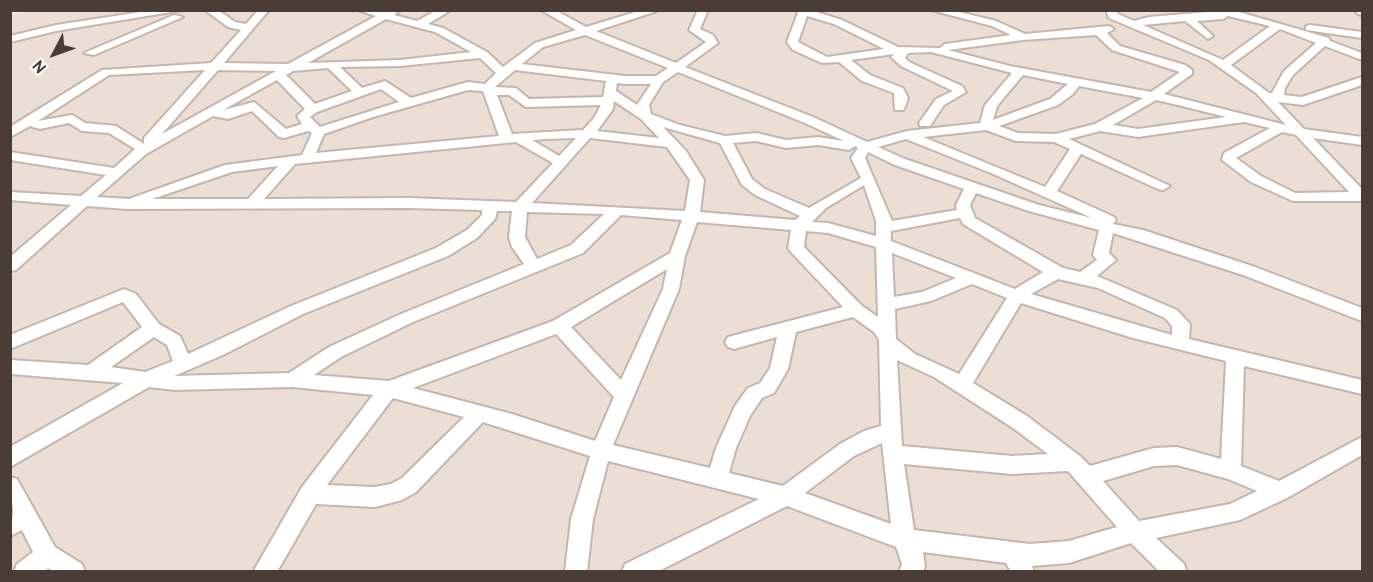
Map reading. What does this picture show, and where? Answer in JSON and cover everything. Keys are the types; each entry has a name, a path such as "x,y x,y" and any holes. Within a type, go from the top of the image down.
{"street":[{"path":"210,10 232,25 250,28"},
{"path":"363,10 389,14 439,30 508,70 659,80"},
{"path":"418,25 446,10"},
{"path":"546,10 585,31 678,67 900,162 971,188 1107,228 1146,237 1230,264 1362,315"},
{"path":"576,572 582,519 602,451 623,394 671,289 677,256 692,214 697,180 689,164 645,116 643,105 659,80 712,43 709,37 697,32 693,27 703,10"},
{"path":"936,10 996,24 1023,37"},
{"path":"10,39 56,27 177,11 179,17 176,19 90,53"},
{"path":"142,150 250,28 261,11"},
{"path":"925,123 940,102 960,92 898,59 897,57 903,54 896,50 838,22 804,11 792,42 826,61 896,50 931,49 1023,37 1099,33 1120,18 1189,19 1223,16 1223,11 1325,40 1362,57"},
{"path":"1096,11 1120,18 1197,50 1272,97 1298,132 1362,197"},
{"path":"489,90 508,70 539,45 647,12"},
{"path":"10,266 86,201 114,172 142,150 389,14"},
{"path":"1189,19 1208,36"},
{"path":"106,72 90,53 91,45 120,20"},
{"path":"1222,66 1282,26 1362,35"},
{"path":"987,126 1016,137 1056,138 1100,128 1135,109 1188,72 1116,48 1099,33"},
{"path":"1272,97 1288,73 1325,40"},
{"path":"931,49 1020,71 1152,96 1298,132 1362,141"},
{"path":"10,133 106,72 215,66 291,68 330,64 400,63 483,54"},
{"path":"842,58 866,78 899,91 902,98 899,107"},
{"path":"330,64 360,92"},
{"path":"987,126 986,118 991,105 1020,71"},
{"path":"279,75 313,109"},
{"path":"533,266 520,247 517,237 520,207 607,109 612,78"},
{"path":"212,112 228,115 254,106 284,134 314,129 468,86 512,91 526,103 609,97 645,116 676,128 725,140 756,137 786,144 818,141 864,148 907,135 987,126 1054,102 1069,92 1076,81"},
{"path":"1272,97 1303,101 1362,81"},
{"path":"314,129 303,116 313,109 360,92 385,85 408,102"},
{"path":"489,90 511,137 560,162"},
{"path":"29,122 40,125 72,119 82,127 111,129 122,134 142,150"},
{"path":"1100,128 1138,133 1250,119"},
{"path":"1280,128 1229,156 1229,160 1256,179 1293,197 1362,197"},
{"path":"307,158 314,129"},
{"path":"127,204 208,173 307,158 511,137 585,134 668,143"},
{"path":"907,135 1049,192 1146,237"},
{"path":"1056,138 1162,186"},
{"path":"725,140 735,164 747,182 805,220 882,243 1017,296 1180,345 1362,387"},
{"path":"864,148 858,158 883,221 885,304 890,344 892,454 904,539 912,552 914,566 910,572"},
{"path":"1049,192 1078,148"},
{"path":"10,156 114,172"},
{"path":"252,204 291,160"},
{"path":"868,180 860,182 821,205 805,220 796,249 855,310 880,327 890,344 909,358 962,385 1020,422 1081,469 1136,532 1176,572"},
{"path":"971,188 963,206 963,213 976,228 1058,273 1102,283 1171,314 1181,324 1180,345"},
{"path":"10,196 127,204 409,203 616,210 805,220"},
{"path":"10,458 147,379 297,310 442,252 478,228 490,216 489,207"},
{"path":"292,380 335,352 407,318 533,266 558,259 577,249 616,210"},
{"path":"883,221 888,226 900,226 963,213"},
{"path":"1083,279 1108,260 1101,255 1107,228"},
{"path":"264,572 325,470 389,389 559,326 677,256"},
{"path":"962,385 1017,296 1047,276 1058,273"},
{"path":"885,304 925,297 972,278"},
{"path":"10,342 124,295 130,298 153,329 174,342 183,364"},
{"path":"734,342 855,310"},
{"path":"559,326 623,394"},
{"path":"717,480 726,448 742,412 755,393 767,388 779,369 788,328"},
{"path":"91,372 153,329"},
{"path":"1232,471 1235,358"},
{"path":"10,367 91,372 175,384 292,380 389,389 602,451 786,496 904,539 1030,555 1069,552 1136,532 1232,513 1280,491 1362,444"},
{"path":"309,494 375,497 395,493 409,484 479,414"},
{"path":"633,572 786,496 847,450 871,437 893,432"},
{"path":"892,454 1081,469 1177,456 1232,471 1280,491"},
{"path":"11,487 18,521 47,555 74,572"},
{"path":"1012,552 1023,572"},
{"path":"25,572 47,555"}],"shaded area":[{"path":"33,10 1362,11 1362,571 11,571 10,15"}]}
